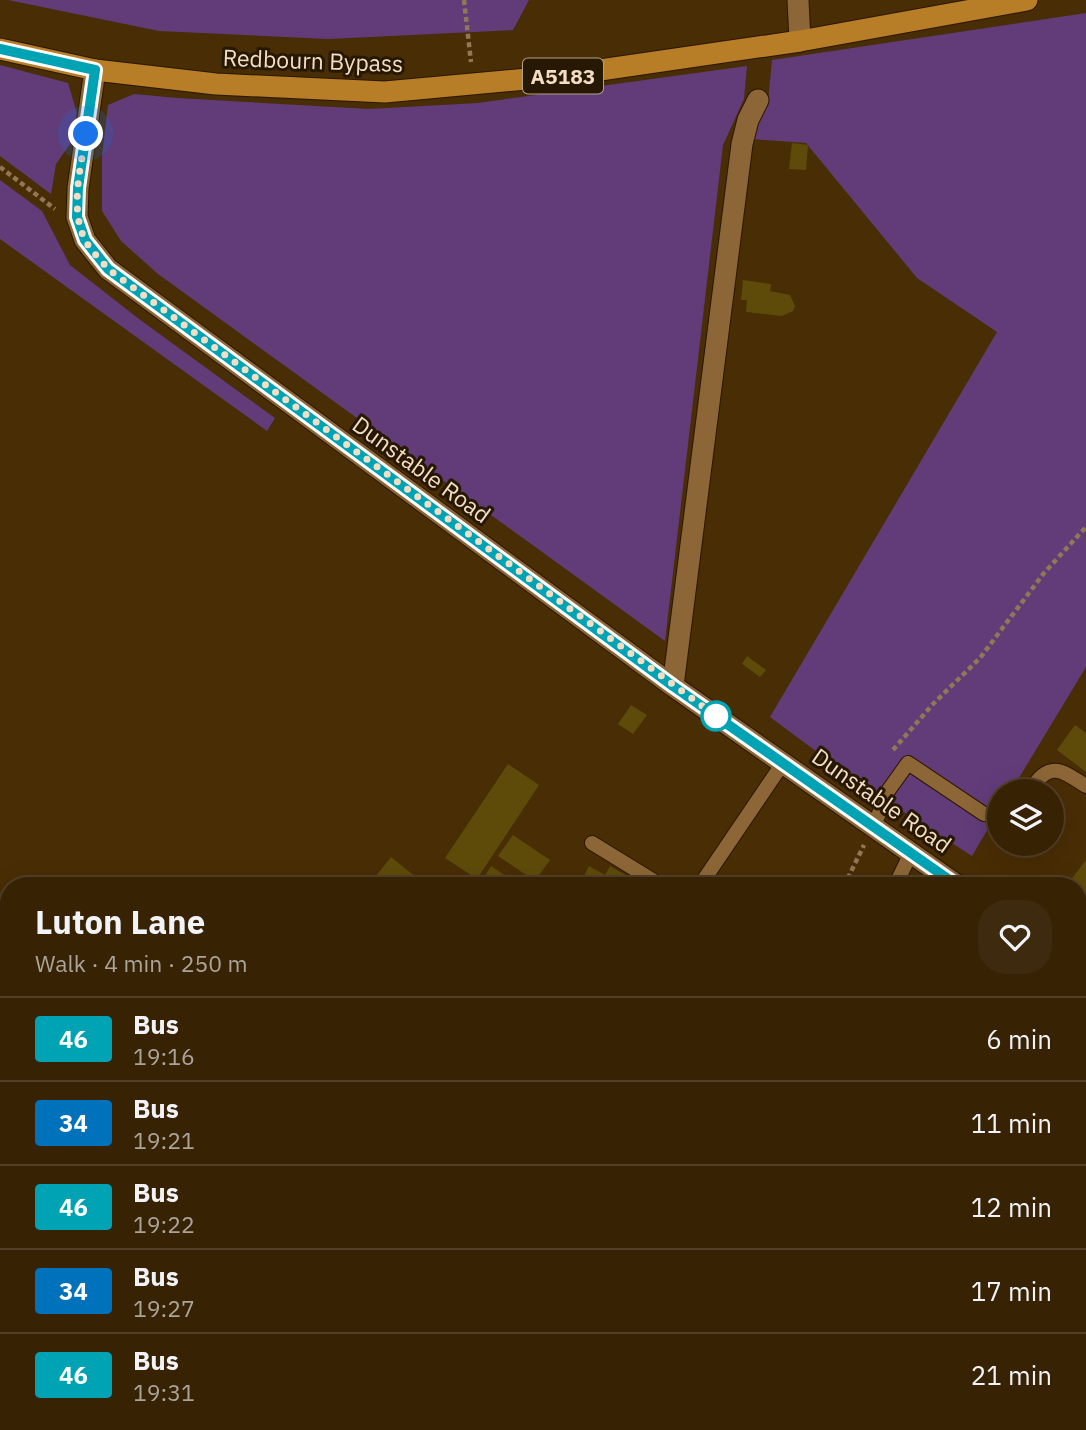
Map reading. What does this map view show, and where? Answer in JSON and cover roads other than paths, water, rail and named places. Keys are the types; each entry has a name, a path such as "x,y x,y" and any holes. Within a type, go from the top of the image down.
{"main road":[{"name":"Redbourn Bypass","path":"95,70 216,84 385,92 559,76 800,41 1027,0"},
{"name":"A5183","path":"0,50 95,70"}],"street":[{"path":"797,0 800,41"},
{"name":"Dunstable Road","path":"95,70 78,188 77,217 85,240 108,269 673,686 945,877"},
{"path":"673,686 742,144 748,120 758,100"}],"lane":[{"path":"706,877 783,763"},
{"path":"874,826 888,791 908,763 987,814"},
{"path":"1038,779 1046,772 1056,770 1065,772 1086,786"},
{"path":"592,843 647,877"},
{"path":"899,877 911,853"}]}
